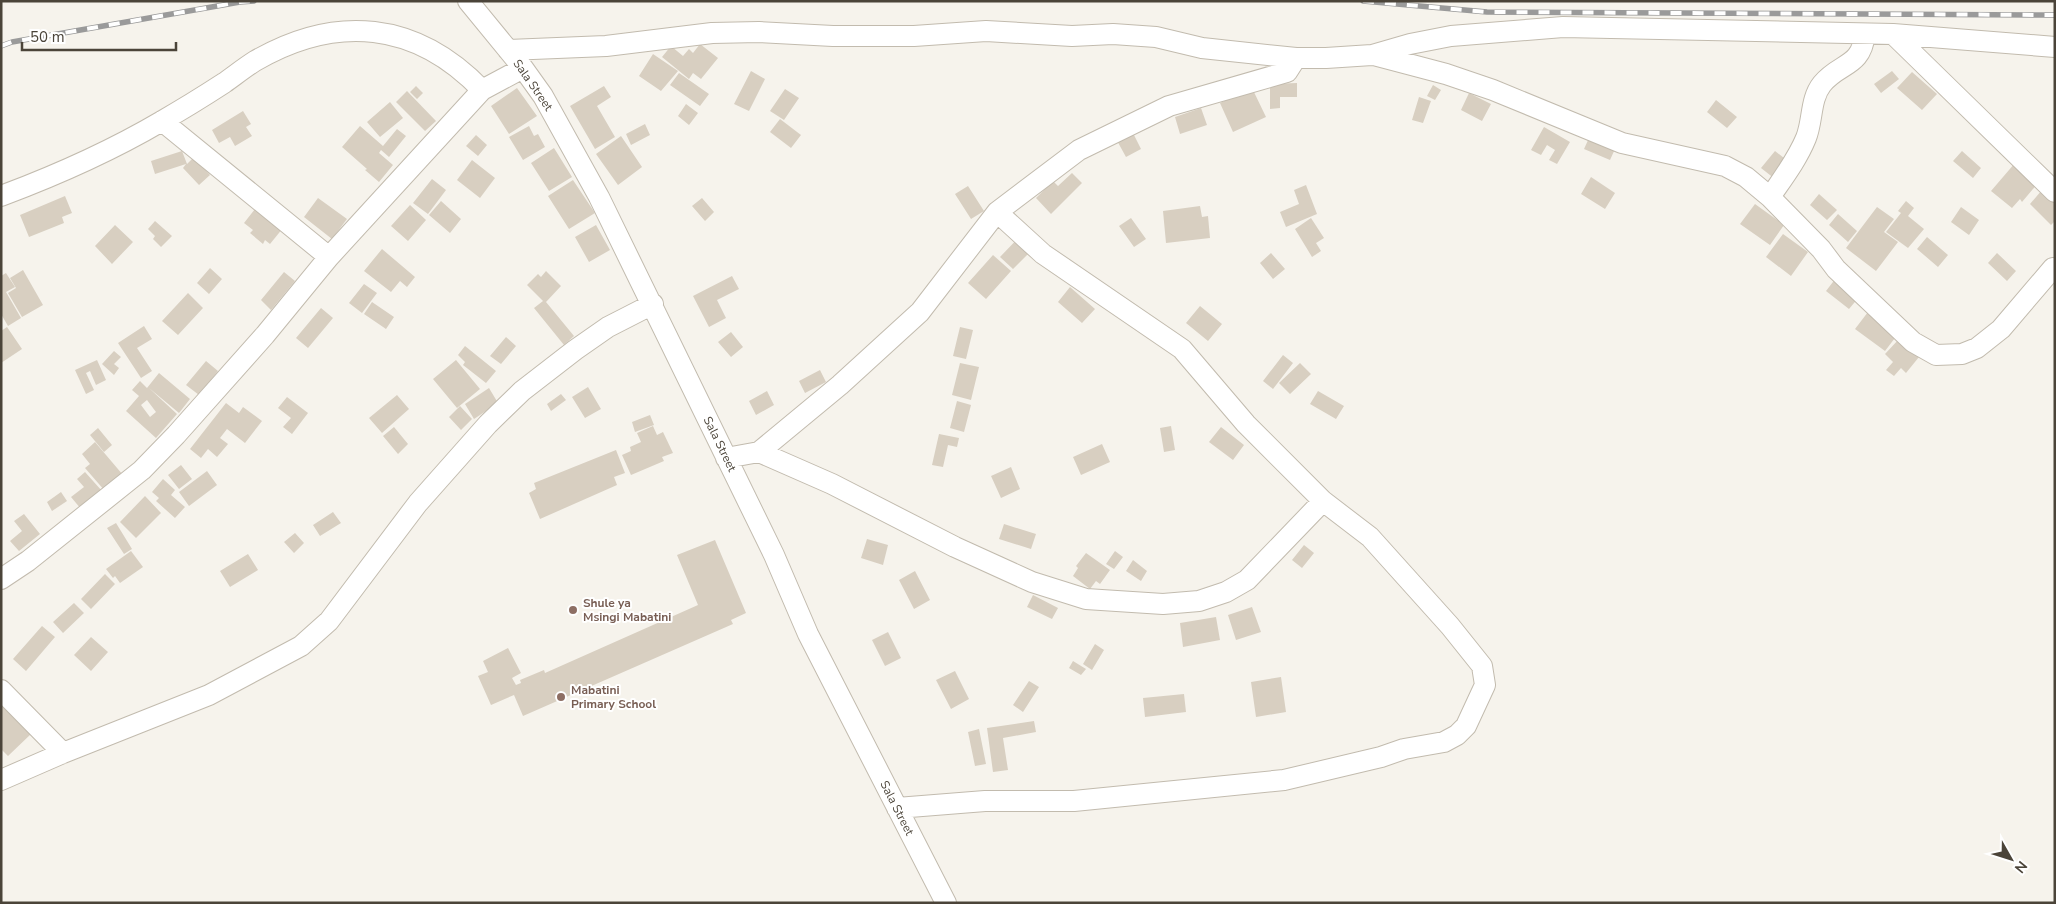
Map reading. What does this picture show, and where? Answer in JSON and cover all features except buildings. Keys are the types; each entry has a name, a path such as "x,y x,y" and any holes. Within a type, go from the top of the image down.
{"street":[{"name":"Sala Street","path":"468,1 523,68 568,141 599,197 774,554 808,634 946,903"},
{"path":"508,50 606,46 712,33 759,32 833,36 914,36 986,31 1072,36 1113,34 1156,37 1202,48 1296,58 1372,55 1410,44 1452,36 1563,27 1893,34 2055,47"},
{"path":"1,196 79,165 162,121 255,61 293,44 326,34 355,30 385,33 419,43 465,72 482,90"},
{"path":"1770,197 1797,157 1807,137 1816,94 1831,75 1858,57 1863,46 1865,34"},
{"path":"1893,34 2055,192"},
{"path":"1372,55 1446,74 1493,90 1622,143 1725,166 1746,177 1770,197 1821,249 1836,269 1913,342 1936,355 1962,354 1977,348 2001,329 2053,268"},
{"path":"726,458 760,452 840,385 920,312 997,212 1079,150 1170,106 1287,72 1296,58"},
{"path":"1,580 28,561 142,470 176,435 265,335 329,257 482,90 523,68"},
{"path":"162,121 329,257"},
{"path":"897,808 985,802 1074,802 1284,780 1381,757 1404,749 1444,742 1457,735 1472,717 1485,685 1482,666 1450,626 1370,537 1323,501 1246,424 1182,349 1043,254 997,212"},
{"path":"1,780 63,753 210,695 289,654 310,639 336,612 418,503 488,424 522,391 575,350 608,327 653,304"},
{"path":"760,452 832,484 989,563 1032,582 1086,599 1163,604 1199,601 1226,592 1247,580 1323,501"},
{"path":"1,690 63,753"}],"railway":[{"path":"1,46 12,42 254,1"},
{"path":"1363,1 1487,12 2055,15"}],"place":[{"name":"Shule ya Msingi Mabatini","path":"573,610"},
{"name":"Mabatini Primary School","path":"561,697"}]}
